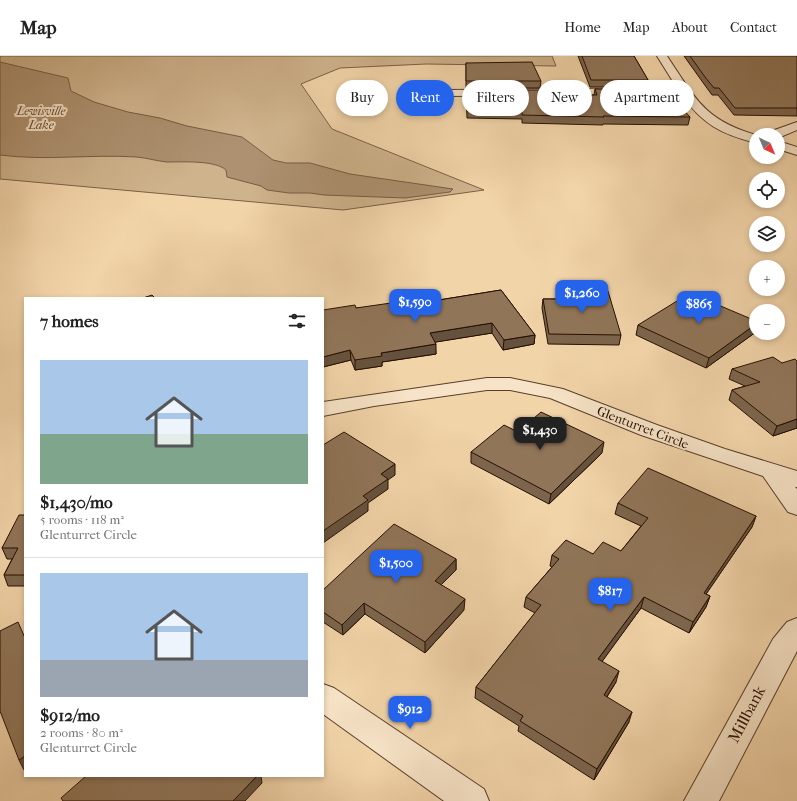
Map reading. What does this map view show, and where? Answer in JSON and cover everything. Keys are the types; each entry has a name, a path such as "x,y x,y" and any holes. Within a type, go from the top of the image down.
{"street":[{"path":"662,56 678,80"},
{"path":"454,93 600,92"},
{"path":"694,104 714,123 749,137"},
{"path":"785,131 797,126"},
{"path":"785,148 797,151"},
{"name":"Glenturret Circle","path":"324,409 486,384 510,384 556,393 649,430 772,472 797,479"},
{"path":"772,472 797,506"},
{"name":"Millbank","path":"701,801 782,647 797,630"},
{"path":"324,698 472,801"}],"shaded area":[{"path":"0,56 552,56 556,66 426,64 340,68 301,84 332,129 484,190 343,210 0,179"}],"water":[{"name":"Lewisville Lake","path":"0,62 68,78 71,91 94,102 187,126 242,137 273,160 286,163 310,163 350,174 453,189 450,192 405,198 289,193 267,190 261,186 227,177 226,170 206,163 167,162 120,156 17,157 0,155"}],"building":[{"path":"582,56 634,56 648,80 592,80"},
{"path":"690,56 797,56 797,108 735,108 719,88 714,88"},
{"path":"532,62 541,80 466,80 466,63"},
{"path":"595,89 600,89 600,116 604,117 563,116 592,116 592,95 597,95"},
{"path":"529,90 537,90 537,115 529,115"},
{"path":"603,116 689,116 690,117"},
{"path":"501,290 535,335 504,340 492,323 430,333 436,344 381,353 382,356 355,360 350,350 324,357 324,310 355,305 356,308 412,300 414,304"},
{"path":"560,290 608,291 621,335 549,334 543,299 562,299"},
{"path":"690,293 749,318 749,329 709,358 638,325"},
{"path":"773,357 782,363 795,359 797,361 797,419 777,426 732,390 760,382 732,369"},
{"path":"541,412 604,442 551,494 471,452 504,425 518,432"},
{"path":"344,432 395,464 381,474 388,479 363,496 368,500 324,530 324,444"},
{"path":"648,468 756,516 704,593 710,596 693,622 644,597 598,659 619,671 604,695 632,712 597,769 520,721 523,716 476,687 541,605 526,597 559,559 552,555 566,540 593,554 603,542 621,551 648,518 618,503"},
{"path":"19,515 24,515 24,575 4,575 18,548 2,548"},
{"path":"394,524 456,559 435,581 465,599 425,642 364,603 342,625 324,613 324,589"},
{"path":"18,622 24,636 24,757 19,760 0,711 0,631"},
{"path":"85,777 256,777 233,801 63,801 61,798"}]}
